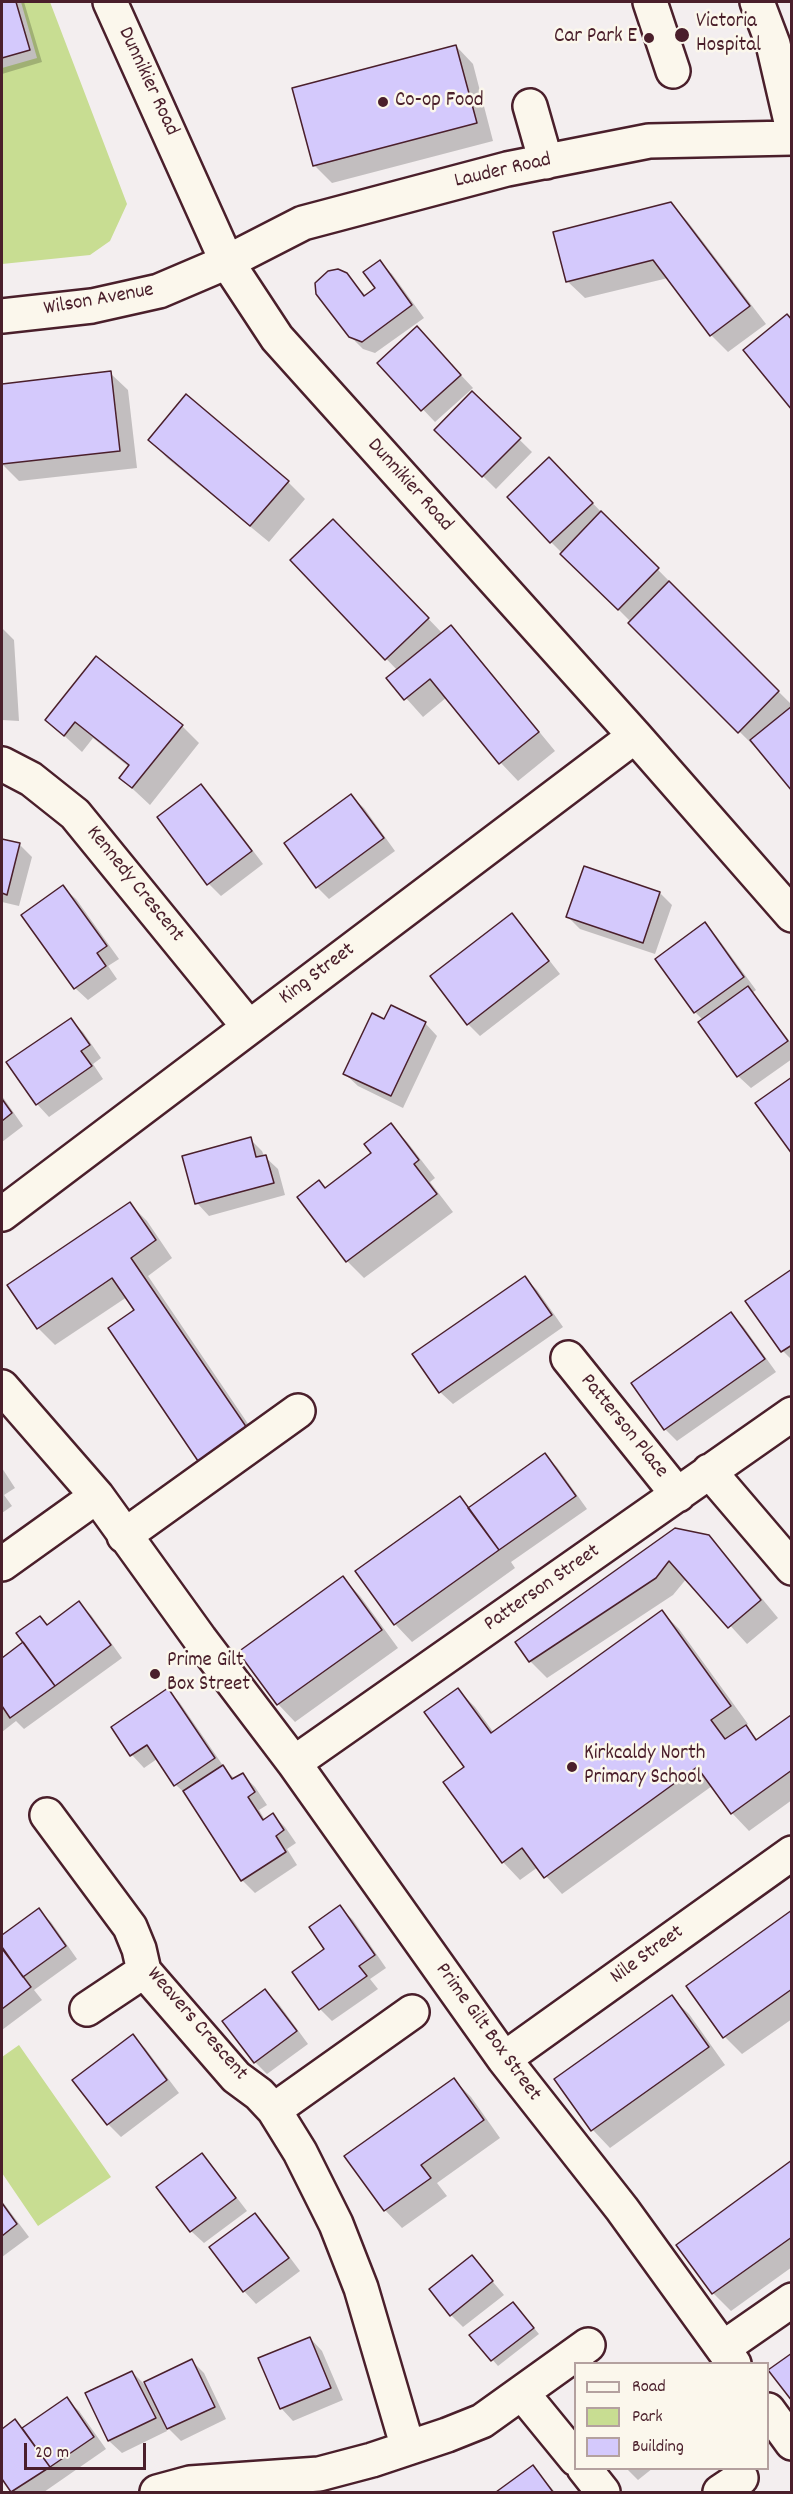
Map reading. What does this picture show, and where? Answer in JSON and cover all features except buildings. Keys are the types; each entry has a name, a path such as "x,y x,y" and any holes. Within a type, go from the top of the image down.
{"street":[{"name":"Dunnikier Road","path":"110,2 227,262 290,354 635,736 792,915"},
{"path":"650,2 673,71"},
{"path":"757,2 773,44 792,126"},
{"path":"530,106 546,162"},
{"name":"Lauder Road","path":"227,262 303,223 507,170 649,141 792,138"},
{"name":"Wilson Avenue","path":"2,316 111,303 159,291 227,262"},
{"name":"King Street","path":"2,1214 635,736"},
{"name":"Kennedy Crescent","path":"2,764 31,779 75,814 248,1026"},
{"name":"Patterson Place","path":"568,1358 678,1495"},
{"name":"Prime Gilt Box Street","path":"2,1387 97,1496 124,1536 294,1763 504,2059 622,2210 729,2356"},
{"path":"124,1536 298,1411"},
{"name":"Patterson Street","path":"294,1763 792,1414"},
{"path":"710,1471 792,1568"},
{"path":"2,1563 97,1496"},
{"name":"Weavers Crescent","path":"47,1815 130,1927 139,1948 144,1971 236,2077 259,2094 273,2110 300,2152 336,2224 361,2288 408,2448"},
{"name":"Nile Street","path":"504,2059 792,1853"},
{"path":"87,2009 144,1971"},
{"path":"273,2110 412,2012"},
{"path":"729,2356 792,2300"},
{"path":"157,2493 190,2483 319,2474 408,2448 482,2421 588,2345"},
{"path":"522,2393 574,2456"},
{"path":"769,2411 792,2443"},
{"path":"585,2470 603,2493"}],"green space":[{"path":"21,2 50,2 127,204 110,241 90,255 2,264 2,68 37,58"},
{"path":"19,2045 111,2177 38,2226 2,2173 2,2057"}],"place":[{"name":"Victoria Hospital","path":"682,35"},
{"name":"Car Park E","path":"649,38"},
{"name":"Co-op Food","path":"383,102"},
{"name":"Prime Gilt Box Street","path":"155,1674"},
{"name":"Kirkcaldy North Primary School","path":"572,1767"}]}
